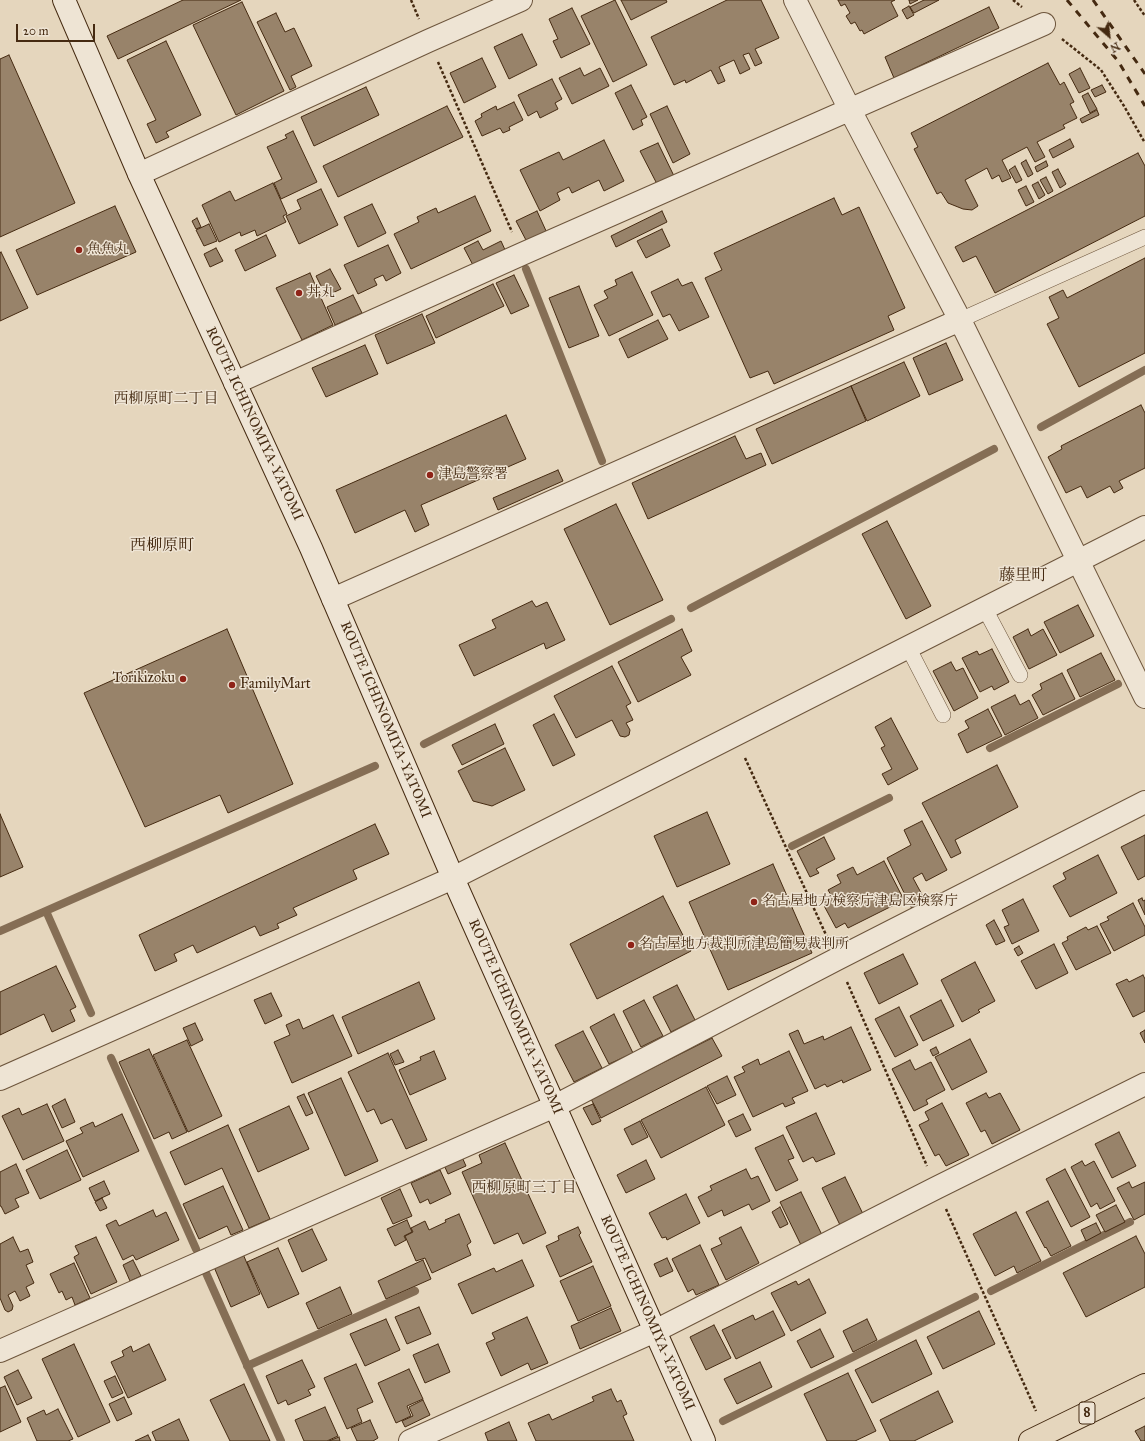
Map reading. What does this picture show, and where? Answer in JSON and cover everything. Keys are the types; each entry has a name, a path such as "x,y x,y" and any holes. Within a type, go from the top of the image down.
{"main road":[{"name":"8","path":"1038,1437 1145,1385"}],"street":[{"name":"ROUTE ICHINOMIYA-YATOMI","path":"64,0 139,174 333,599 452,878 704,1441"},
{"path":"139,174 428,40 521,0"},
{"path":"796,0 850,110 960,320 1145,697"},
{"path":"235,383 522,254 1044,24"},
{"path":"333,599 960,320"},
{"path":"0,1079 452,878 1145,527"},
{"path":"0,1350 555,1106 837,959 1145,802"},
{"path":"410,1441 655,1331 936,1188 1145,1084"}],"lane":[{"path":"960,320 1145,237"},
{"path":"985,608 1020,675"},
{"path":"908,648 943,715"}],"path":[{"path":"410,0 522,254"},
{"path":"1013,0 1101,70 1145,143"},
{"path":"1134,0 1145,16"},
{"path":"735,735 837,959 936,1188 1038,1437"}],"building":[{"path":"183,0 241,0 118,59 107,36"},
{"path":"615,0 647,65 613,82 581,16"},
{"path":"621,0 666,0 667,2 631,20"},
{"path":"727,0 761,0 779,38 755,49 762,63 755,66 749,53 743,55 750,69 740,74 734,60 719,67 725,81 718,84 711,70 686,83 685,80 674,85 651,37"},
{"path":"838,0 895,0 891,2 898,16 864,34 862,30 860,31 855,22 851,24 846,16 850,13 845,4 841,6"},
{"path":"909,0 918,0 910,4"},
{"path":"924,0 939,0 914,13 910,7"},
{"path":"242,2 284,91 236,115 193,25"},
{"path":"909,6 914,15 907,19 902,10"},
{"path":"989,7 999,28 894,78 885,57"},
{"path":"572,8 590,44 561,58 553,41 558,39 549,19"},
{"path":"276,13 285,32 294,28 312,66 291,76 296,87 290,90 257,22"},
{"path":"522,34 537,65 509,79 494,47"},
{"path":"166,41 201,115 166,132 169,137 156,143 147,124 156,120 127,60"},
{"path":"9,55 75,203 0,237 0,59"},
{"path":"482,58 496,87 464,103 450,73"},
{"path":"1048,63 1060,85 1064,82 1074,102 1070,104 1077,118 1063,125 1065,128 1037,142 1045,157 1035,162 1027,147 1002,160 1011,178 1002,182 999,175 992,179 987,168 965,180 978,206 972,210 963,209 948,203 941,192 937,194 914,149 918,147 911,133"},
{"path":"580,68 584,76 600,68 609,86 572,104 559,78"},
{"path":"1080,68 1090,88 1079,93 1069,74"},
{"path":"552,79 562,99 555,103 558,109 540,118 537,111 528,116 518,95"},
{"path":"631,85 647,117 641,120 643,125 633,130 615,93"},
{"path":"1102,85 1106,92 1095,97 1091,90"},
{"path":"366,87 379,115 314,146 301,117"},
{"path":"1088,93 1097,109 1090,113 1082,96"},
{"path":"514,102 523,120 509,127 510,130 503,133 500,128 482,136 475,121 482,117 481,114 496,106 497,110"},
{"path":"447,106 463,137 338,197 323,166"},
{"path":"667,106 690,154 673,163 650,114"},
{"path":"1097,110 1099,115 1082,123 1080,119"},
{"path":"293,131 317,182 281,199 274,183 282,179 267,147 287,138 285,135"},
{"path":"1070,139 1074,147 1053,158 1049,150"},
{"path":"604,140 624,181 604,191 599,180 572,193 569,187 557,193 560,200 540,211 520,170 559,152 563,160"},
{"path":"658,143 674,176 657,184 640,151"},
{"path":"1138,153 1145,166 1145,216 995,293 976,256 963,262 955,247"},
{"path":"1026,160 1033,174 1028,177 1021,163"},
{"path":"1046,161 1048,166 1037,172 1035,167"},
{"path":"1015,166 1022,180 1016,183 1009,170"},
{"path":"1058,169 1066,184 1060,188 1052,172"},
{"path":"1046,177 1053,191 1048,194 1040,180"},
{"path":"1038,182 1045,195 1039,199 1032,185"},
{"path":"273,183 287,214 283,216 286,222 257,236 255,230 241,236 240,232 219,242 202,205 230,191 235,201"},
{"path":"1026,186 1034,202 1026,206 1018,190"},
{"path":"321,189 338,225 299,244 286,216 301,209 297,200"},
{"path":"475,196 491,231 411,269 394,234 419,222 417,217 436,208 438,213"},
{"path":"834,198 842,215 859,207 905,308 888,316 894,330 774,384 768,371 750,378 705,278 722,270 714,253"},
{"path":"372,204 386,233 358,247 344,217"},
{"path":"115,206 136,252 37,295 16,250"},
{"path":"537,211 547,233 527,242 516,221"},
{"path":"662,211 667,222 616,247 611,236"},
{"path":"197,218 201,227 196,229 192,221"},
{"path":"209,224 217,241 204,246 196,230"},
{"path":"662,229 670,246 646,258 637,241"},
{"path":"266,235 276,256 245,271 235,250"},
{"path":"478,241 483,250 501,241 506,252 474,267 464,248"},
{"path":"388,245 401,273 386,281 383,275 374,279 377,285 358,294 344,265"},
{"path":"216,248 223,261 210,267 204,254"},
{"path":"1,252 28,308 0,321 0,253"},
{"path":"1145,258 1145,353 1079,387 1047,324 1059,318 1049,297 1063,290 1067,298"},
{"path":"330,269 341,289 326,296 316,276"},
{"path":"632,272 653,315 609,336 594,305 608,298 604,291 617,285 615,280"},
{"path":"310,273 333,325 302,340 276,288"},
{"path":"514,275 529,306 511,314 496,283"},
{"path":"678,279 682,286 692,282 709,317 679,331 670,314 663,317 651,292"},
{"path":"493,284 504,306 436,338 426,316"},
{"path":"579,286 599,336 569,348 549,298"},
{"path":"353,295 362,313 335,325 327,307"},
{"path":"422,314 435,343 387,364 375,335"},
{"path":"658,320 668,339 628,358 619,339"},
{"path":"946,343 963,380 929,395 913,358"},
{"path":"365,345 378,374 326,397 312,368"},
{"path":"904,362 920,396 867,421 851,386"},
{"path":"851,386 866,421 772,464 756,429"},
{"path":"1141,405 1145,413 1145,468 1119,481 1123,488 1114,493 1110,486 1087,498 1081,486 1066,493 1048,457 1062,449 1061,446"},
{"path":"506,415 526,459 421,505 429,525 415,532 405,510 355,533 336,490"},
{"path":"735,436 746,459 761,453 766,465 648,519 632,483"},
{"path":"558,470 563,481 498,510 493,498"},
{"path":"616,504 663,600 610,625 564,529"},
{"path":"887,521 931,606 906,619 862,534"},
{"path":"532,601 536,607 547,602 565,640 546,649 544,643 474,676 459,645 496,628 492,620"},
{"path":"1078,605 1094,636 1060,653 1044,622"},
{"path":"227,629 293,784 228,813 220,795 145,827 84,693"},
{"path":"682,629 692,651 681,657 691,675 638,702 618,662"},
{"path":"1028,629 1031,636 1043,629 1057,655 1029,669 1013,637"},
{"path":"992,649 1009,682 994,690 992,686 980,692 962,658 977,651 979,655"},
{"path":"1101,653 1115,680 1080,697 1067,670"},
{"path":"951,662 956,671 963,668 978,698 954,711 933,671"},
{"path":"612,666 631,703 626,706 633,720 626,723 630,730 629,735 625,737 620,736 612,720 576,738 554,696"},
{"path":"1062,673 1075,699 1043,715 1032,695 1042,689 1040,684"},
{"path":"1015,695 1020,705 1029,700 1038,718 1005,735 991,707"},
{"path":"988,709 1002,736 967,753 958,734 969,728 965,721"},
{"path":"554,714 575,755 553,766 533,725"},
{"path":"891,718 918,769 888,785 882,774 892,769 881,748 885,746 875,727"},
{"path":"495,724 504,744 462,765 452,745"},
{"path":"505,748 525,790 492,806 473,801 458,771"},
{"path":"997,765 1018,807 955,840 961,853 951,858 922,803"},
{"path":"707,812 730,864 677,887 654,836"},
{"path":"0,814 23,867 0,877"},
{"path":"922,821 947,870 926,881 922,873 913,878 926,902 912,909 887,858 911,845 904,830"},
{"path":"375,824 389,854 353,870 357,879 293,908 297,915 277,924 279,928 260,936 255,926 197,953 193,945 174,954 177,961 155,971 139,935"},
{"path":"1145,835 1145,876 1138,880 1121,847"},
{"path":"824,837 835,859 816,869 819,873 810,877 797,851"},
{"path":"1098,855 1117,893 1070,917 1053,886 1066,879 1063,873"},
{"path":"884,861 904,900 848,928 845,923 836,928 821,900 831,895 828,890 841,883 837,875 853,867 857,875"},
{"path":"773,864 812,953 728,990 689,902"},
{"path":"663,896 691,951 597,999 570,944"},
{"path":"1142,898 1143,901 1145,900 1145,915 1138,900"},
{"path":"1023,899 1039,931 1012,944 1004,927 1009,925 1002,910"},
{"path":"1133,903 1145,927 1145,935 1114,951 1100,924 1109,920 1107,917"},
{"path":"994,920 1005,941 996,945 986,925"},
{"path":"1097,926 1111,953 1076,970 1062,943 1068,940 1067,937 1086,927 1088,930"},
{"path":"1054,944 1068,973 1036,989 1021,961"},
{"path":"1019,946 1023,953 1018,956 1014,949"},
{"path":"903,954 918,984 879,1004 864,973"},
{"path":"975,962 995,1001 978,1010 980,1012 962,1022 941,980"},
{"path":"56,966 76,1007 70,1010 75,1021 52,1032 44,1014 0,1035 0,992"},
{"path":"1143,975 1145,979 1145,1011 1133,1017 1116,984 1127,979 1129,982"},
{"path":"419,982 435,1019 358,1054 342,1017"},
{"path":"677,985 695,1020 671,1032 653,997"},
{"path":"271,993 282,1016 265,1024 254,1000"},
{"path":"644,1000 663,1036 641,1047 623,1011"},
{"path":"941,1000 954,1026 923,1041 910,1016"},
{"path":"899,1007 918,1045 895,1057 875,1019"},
{"path":"614,1014 633,1053 609,1064 590,1027"},
{"path":"333,1015 352,1056 292,1083 274,1042 290,1035 286,1025 299,1019 303,1029"},
{"path":"195,1023 203,1040 191,1046 183,1028"},
{"path":"851,1027 871,1070 843,1083 842,1080 827,1087 825,1084 815,1089 789,1034 798,1030 804,1044 823,1036 824,1040"},
{"path":"1145,1030 1145,1043 1140,1033"},
{"path":"583,1031 602,1068 574,1082 555,1045"},
{"path":"712,1038 722,1056 601,1118 591,1099"},
{"path":"970,1039 987,1072 952,1090 935,1057"},
{"path":"187,1040 222,1116 188,1132 153,1055"},
{"path":"936,1047 939,1053 933,1056 930,1050"},
{"path":"149,1049 187,1132 172,1139 169,1132 154,1139 119,1062"},
{"path":"398,1050 404,1062 395,1065 390,1054"},
{"path":"434,1051 446,1079 410,1095 399,1070 421,1060 420,1057"},
{"path":"789,1051 808,1091 792,1098 795,1103 785,1107 783,1103 753,1117 734,1077 745,1072 742,1067 758,1059 760,1065"},
{"path":"388,1053 427,1140 406,1149 392,1119 381,1124 374,1109 367,1112 348,1072"},
{"path":"910,1060 915,1070 931,1062 945,1090 926,1100 928,1104 914,1111 892,1069"},
{"path":"727,1076 736,1095 717,1104 707,1086"},
{"path":"341,1078 378,1161 345,1176 308,1093"},
{"path":"706,1087 725,1125 661,1158 641,1120"},
{"path":"986,1093 989,1098 1000,1093 1020,1130 992,1144 985,1130 981,1132 966,1103"},
{"path":"304,1094 313,1113 306,1116 297,1097"},
{"path":"65,1099 75,1122 62,1128 52,1106"},
{"path":"942,1103 969,1155 946,1166 939,1154 935,1156 919,1125 929,1120 925,1112"},
{"path":"47,1104 64,1141 23,1160 2,1116 19,1108 22,1115"},
{"path":"593,1104 601,1121 592,1125 583,1108"},
{"path":"289,1106 309,1149 258,1172 239,1129"},
{"path":"816,1113 835,1154 816,1162 813,1157 803,1162 786,1127"},
{"path":"122,1114 139,1151 83,1177 66,1141 83,1133 80,1128 93,1122 95,1127"},
{"path":"743,1114 751,1130 736,1137 728,1121"},
{"path":"640,1121 648,1137 632,1145 624,1129"},
{"path":"228,1125 270,1219 249,1228 222,1168 185,1185 170,1152"},
{"path":"1119,1132 1136,1166 1112,1178 1095,1144"},
{"path":"783,1135 794,1158 788,1160 798,1180 776,1191 755,1148"},
{"path":"505,1143 546,1233 523,1244 518,1233 494,1244 462,1172 482,1163 479,1155"},
{"path":"67,1150 81,1180 40,1199 26,1170"},
{"path":"462,1157 466,1166 448,1174 444,1165"},
{"path":"646,1160 655,1179 626,1193 617,1175"},
{"path":"1082,1161 1085,1166 1094,1161 1115,1201 1100,1209 1097,1203 1091,1207 1071,1167"},
{"path":"16,1164 29,1193 15,1199 19,1207 5,1214 0,1206 0,1172"},
{"path":"746,1169 751,1179 758,1176 770,1201 752,1210 749,1204 724,1216 722,1210 708,1217 698,1197 712,1190 710,1186"},
{"path":"1065,1169 1090,1217 1071,1227 1046,1179"},
{"path":"440,1170 451,1194 430,1204 428,1199 420,1203 411,1183"},
{"path":"845,1177 863,1214 840,1225 822,1188"},
{"path":"104,1181 110,1194 95,1201 89,1188"},
{"path":"1129,1182 1132,1188 1145,1182 1145,1214 1134,1220 1117,1188"},
{"path":"223,1186 243,1230 231,1235 227,1226 199,1239 183,1204"},
{"path":"400,1189 412,1216 393,1224 381,1198"},
{"path":"801,1192 822,1235 801,1245 780,1202"},
{"path":"686,1194 700,1223 667,1240 666,1237 662,1238 649,1213"},
{"path":"102,1198 107,1208 100,1211 95,1202"},
{"path":"1048,1201 1071,1246 1051,1256 1046,1247 1045,1248 1026,1212"},
{"path":"1116,1205 1125,1222 1105,1232 1096,1215"},
{"path":"780,1207 788,1224 780,1228 772,1212"},
{"path":"153,1210 156,1217 166,1212 179,1240 136,1260 133,1255 123,1260 106,1225 116,1220 119,1226"},
{"path":"1016,1212 1041,1261 1017,1273 1014,1266 995,1276 973,1234"},
{"path":"459,1214 471,1242 467,1245 471,1255 432,1273 425,1258 416,1261 405,1236 413,1232 411,1228 425,1221 429,1230 446,1222 445,1220"},
{"path":"407,1220 412,1232 404,1236 406,1240 395,1246 387,1229"},
{"path":"1096,1223 1101,1233 1086,1241 1081,1230"},
{"path":"578,1227 581,1233 579,1235 592,1262 560,1277 546,1246 559,1240 558,1236"},
{"path":"741,1227 759,1263 726,1280 711,1249 722,1244 719,1238"},
{"path":"312,1229 327,1260 302,1272 288,1240"},
{"path":"1136,1236 1145,1254 1145,1287 1086,1317 1063,1273"},
{"path":"13,1237 20,1252 28,1249 33,1262 26,1265 34,1283 26,1287 30,1296 20,1301 15,1291 8,1295 13,1306 12,1310 8,1312 5,1310 0,1298 0,1244"},
{"path":"96,1237 117,1282 91,1294 74,1257 79,1254 75,1246"},
{"path":"700,1245 719,1285 696,1295 693,1289 688,1292 672,1259"},
{"path":"278,1248 299,1294 268,1308 247,1262"},
{"path":"243,1254 260,1294 231,1307 214,1267"},
{"path":"667,1258 673,1271 660,1277 654,1264"},
{"path":"133,1260 141,1276 130,1281 123,1265"},
{"path":"423,1260 431,1279 386,1299 378,1281"},
{"path":"522,1260 534,1286 472,1314 458,1284 494,1268 496,1272"},
{"path":"74,1263 90,1298 75,1305 72,1297 66,1300 62,1291 59,1293 50,1274"},
{"path":"593,1266 611,1306 578,1321 560,1281"},
{"path":"809,1279 826,1313 791,1331 771,1293 796,1281 798,1285"},
{"path":"340,1287 352,1314 318,1329 306,1303"},
{"path":"419,1307 431,1334 407,1344 395,1317"},
{"path":"611,1308 621,1331 580,1349 571,1326"},
{"path":"773,1311 785,1335 736,1359 722,1330 753,1315 755,1320"},
{"path":"979,1311 995,1344 943,1369 927,1337"},
{"path":"527,1317 548,1363 531,1370 528,1363 501,1376 486,1343 495,1339 492,1333"},
{"path":"386,1319 400,1350 365,1366 350,1334"},
{"path":"867,1319 877,1340 853,1352 843,1331"},
{"path":"714,1325 731,1358 706,1370 690,1337"},
{"path":"820,1329 834,1357 811,1368 797,1341"},
{"path":"916,1340 932,1374 872,1403 855,1370"},
{"path":"74,1344 110,1422 78,1437 42,1359"},
{"path":"149,1344 166,1380 128,1398 111,1362 124,1356 122,1351 131,1346 133,1352"},
{"path":"438,1344 450,1372 425,1383 413,1355"},
{"path":"302,1360 315,1387 308,1390 311,1395 288,1405 286,1400 278,1404 266,1376"},
{"path":"760,1362 772,1387 737,1404 724,1379"},
{"path":"356,1364 373,1402 357,1409 362,1422 347,1429 324,1378"},
{"path":"409,1369 423,1399 407,1406 411,1416 396,1423 378,1383"},
{"path":"18,1370 32,1398 17,1405 4,1377"},
{"path":"848,1373 876,1431 855,1441 827,1441 804,1394"},
{"path":"115,1376 123,1393 112,1398 104,1381"},
{"path":"244,1384 270,1441 230,1441 210,1400"},
{"path":"5,1386 21,1422 0,1432 0,1388"},
{"path":"611,1389 617,1402 621,1400 627,1414 623,1416 634,1441 536,1441 528,1423 549,1414 552,1420 594,1401 592,1397"},
{"path":"938,1391 953,1422 914,1441 890,1441 880,1420"},
{"path":"124,1397 132,1414 117,1421 109,1404"},
{"path":"423,1400 430,1415 405,1427 402,1421 413,1416 409,1407"},
{"path":"325,1407 338,1436 327,1441 304,1441 295,1420"},
{"path":"58,1409 73,1439 68,1441 37,1441 27,1418 44,1410 46,1415"},
{"path":"179,1419 189,1441 156,1441 152,1432"},
{"path":"370,1420 378,1438 373,1441 357,1441 351,1428"},
{"path":"509,1422 517,1441 488,1441 485,1433"},
{"path":"1145,1426 1145,1441 1141,1441 1135,1431"},
{"path":"148,1435 151,1441 135,1441"},
{"path":"339,1437 340,1441 329,1441"}],"waterway":[{"path":"526,269 602,461"},
{"path":"1041,427 1145,370"},
{"path":"691,608 994,449"},
{"path":"424,744 671,619"},
{"path":"990,748 1118,684"},
{"path":"0,931 375,766"},
{"path":"792,846 889,798"},
{"path":"46,911 91,1013"},
{"path":"111,1058 196,1249"},
{"path":"991,1291 1130,1222"},
{"path":"206,1273 281,1441"},
{"path":"247,1366 415,1291"},
{"path":"723,1421 975,1297"}],"railway":[{"path":"1067,0 1118,61 1145,106"},
{"path":"1093,0 1145,74"}],"place":[{"name":"魚魚丸","path":"79,250"},
{"name":"丼丸","path":"299,293"},
{"name":"津島警察署","path":"430,475"},
{"name":"Torikizoku","path":"183,679"},
{"name":"FamilyMart","path":"232,685"},
{"name":"名古屋地方検察庁津島区検察庁","path":"754,902"},
{"name":"名古屋地方裁判所津島簡易裁判所","path":"631,945"}],"district":[{"name":"西柳原町二丁目","path":"166,399"},
{"name":"西柳原町","path":"162,546"},
{"name":"藤里町","path":"1023,576"},
{"name":"西柳原町三丁目","path":"524,1188"}]}
